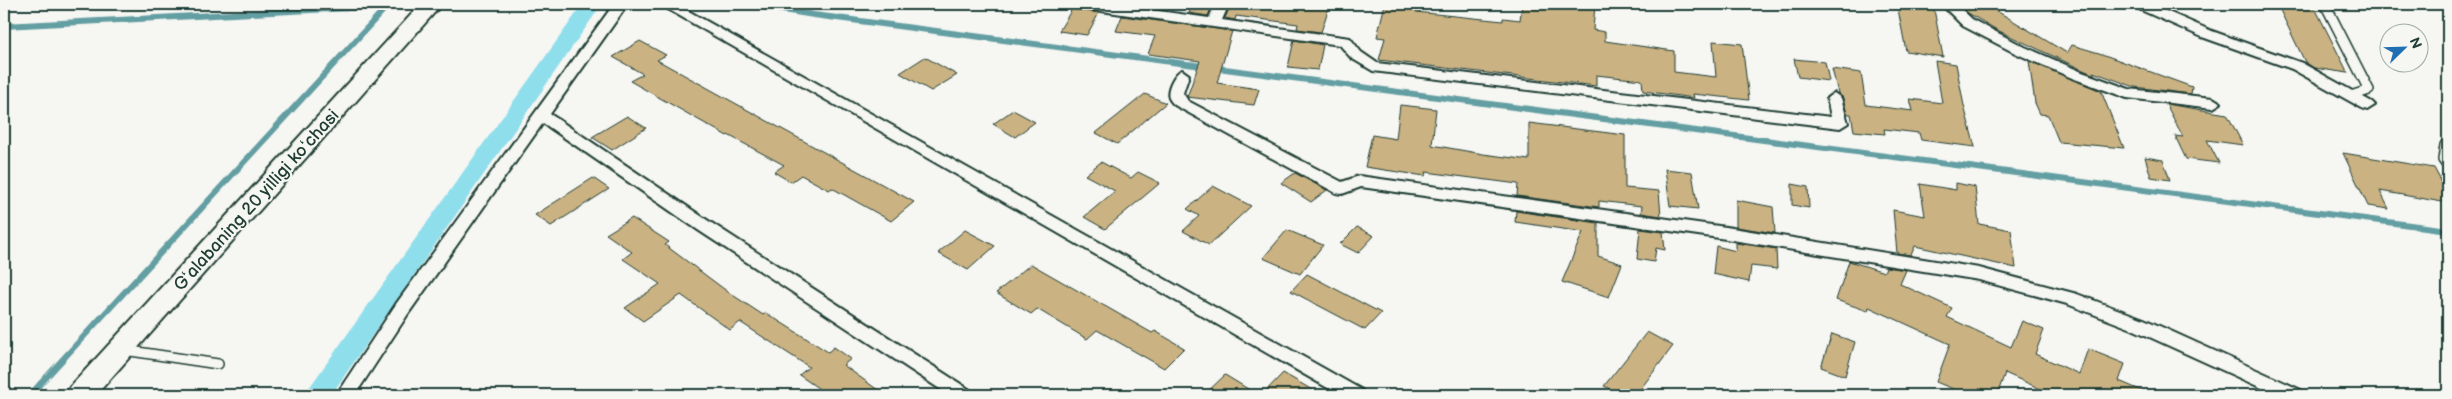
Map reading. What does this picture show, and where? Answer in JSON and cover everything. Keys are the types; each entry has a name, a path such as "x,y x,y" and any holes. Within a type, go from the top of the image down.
{"main road":[{"name":"Gʻalabaning 20 yilligi koʻchasi","path":"80,395 432,4"}],"street":[{"path":"345,395 402,309 540,114 622,4"},
{"path":"666,4 1355,395"},
{"path":"1080,4 1345,41 1356,55 1373,67 1840,123 1834,98"},
{"path":"1214,22 1222,4"},
{"path":"1948,4 1968,23 2020,50 2077,75 2127,93 2213,103"},
{"path":"2139,4 2207,34 2298,66 2367,106"},
{"path":"1182,75 1176,93 1177,99 1183,104 1342,189 1359,181 1726,233 1979,274 2070,299 2138,324 2294,395"},
{"path":"540,114 712,231 963,395"}],"lane":[{"path":"2325,4 2369,90 2351,96"},
{"path":"2445,145 2442,160 2448,168"},
{"path":"122,350 218,364"}],"building":[{"path":"1193,4 1213,4 1208,16 1189,13"},
{"path":"1231,4 1330,4 1321,32 1297,29 1298,24 1236,16 1235,20 1225,18"},
{"path":"1385,4 1417,8 1416,12 1503,21 1503,18 1520,20 1522,4 1595,4 1593,30 1605,32 1605,41 1674,51 1674,72 1716,77 1713,41 1742,44 1749,100 1693,94 1694,98 1643,91 1642,80 1596,75 1596,86 1379,60 1385,38 1377,37"},
{"path":"1897,4 1933,4 1943,57 1906,51"},
{"path":"1958,4 1985,4 2067,53 2072,45 2099,53 2192,87 2191,94 2135,87 2093,72 2095,75 1997,30 1968,13"},
{"path":"2277,4 2313,4 2348,73 2314,68 2305,62"},
{"path":"1072,9 1099,13 1087,35 1059,31"},
{"path":"1122,16 1232,31 1217,83 1259,89 1254,105 1187,97 1200,61 1148,54 1155,36 1116,31"},
{"path":"1294,40 1323,45 1318,70 1288,67"},
{"path":"640,41 666,55 657,60 914,202 891,221 832,188 829,190 801,175 791,182 774,172 784,165 727,136 630,81 643,74 613,57"},
{"path":"925,57 957,75 931,91 900,73"},
{"path":"1794,59 1825,62 1829,81 1798,77"},
{"path":"1935,61 1956,64 1964,106 1975,147 1921,140 1919,133 1884,129 1885,134 1854,131 1851,114 1847,114 1843,98 1838,93 1832,69 1861,73 1866,105 1913,111 1910,99 1942,103"},
{"path":"2029,61 2101,91 2124,148 2059,142 2048,115 2040,114 2035,103"},
{"path":"1145,94 1166,103 1117,144 1096,133"},
{"path":"2166,104 2227,114 2243,145 2207,140 2219,163 2186,159 2175,136 2183,137"},
{"path":"1400,105 1436,109 1432,145 1483,154 1529,160 1529,123 1625,135 1625,188 1659,191 1661,216 1641,213 1642,206 1599,201 1599,207 1517,196 1518,184 1426,172 1425,176 1365,167 1372,135 1396,139"},
{"path":"1013,110 1035,122 1015,137 993,124"},
{"path":"627,116 646,128 612,150 592,137"},
{"path":"2343,153 2434,168 2448,194 2448,203 2380,191 2389,209 2368,206"},
{"path":"2145,157 2163,160 2170,180 2151,177"},
{"path":"1101,162 1131,178 1138,172 1160,183 1105,229 1084,217 1115,191 1085,175"},
{"path":"1665,169 1692,172 1698,209 1670,206"},
{"path":"1295,173 1327,190 1311,202 1281,183"},
{"path":"593,178 609,189 551,226 535,215"},
{"path":"1956,183 1975,187 1979,224 2011,230 2016,268 1915,246 1911,255 1897,253 1893,210 1925,216 1920,184 1956,190"},
{"path":"1792,184 1808,187 1809,208 1792,205"},
{"path":"1213,186 1251,206 1209,245 1183,231 1199,216 1187,209"},
{"path":"1736,200 1773,207 1775,233 1736,227"},
{"path":"1516,211 1598,223 1598,256 1622,264 1609,297 1562,282 1583,232 1515,222"},
{"path":"632,218 669,242 665,245 728,292 763,315 766,313 828,352 834,347 851,359 843,365 885,395 828,395 799,375 809,367 740,322 730,330 681,295 643,321 625,308 660,284 623,259 632,252 606,234"},
{"path":"1357,227 1374,236 1358,253 1340,244"},
{"path":"1640,229 1663,232 1665,250 1656,248 1654,262 1637,259"},
{"path":"965,230 995,246 968,270 938,253"},
{"path":"1287,230 1323,245 1300,274 1263,258"},
{"path":"1736,243 1776,249 1777,269 1751,266 1749,282 1713,274 1716,246 1736,251"},
{"path":"1849,261 1884,272 1886,267 1906,270 1900,284 1952,308 1947,317 2011,347 2022,321 2044,330 2035,354 2079,374 2088,349 2125,364 2119,381 2152,395 2054,395 2005,373 1997,395 1968,395 1936,382 1950,344 1869,307 1868,311 1836,300"},
{"path":"1031,264 1152,333 1155,331 1184,348 1164,368 1097,330 1087,339 1037,309 1031,314 996,293"},
{"path":"1307,274 1381,313 1365,330 1291,291"},
{"path":"1647,332 1673,346 1636,395 1621,395 1604,386"},
{"path":"1832,334 1855,342 1845,376 1821,367"},
{"path":"1283,373 1321,395 1262,395"},
{"path":"1225,375 1258,395 1204,395"}],"waterway":[{"path":"30,395 389,4"},
{"path":"317,395 592,4"},
{"path":"745,4 814,15 2448,230"},
{"path":"4,26 387,6"}]}
